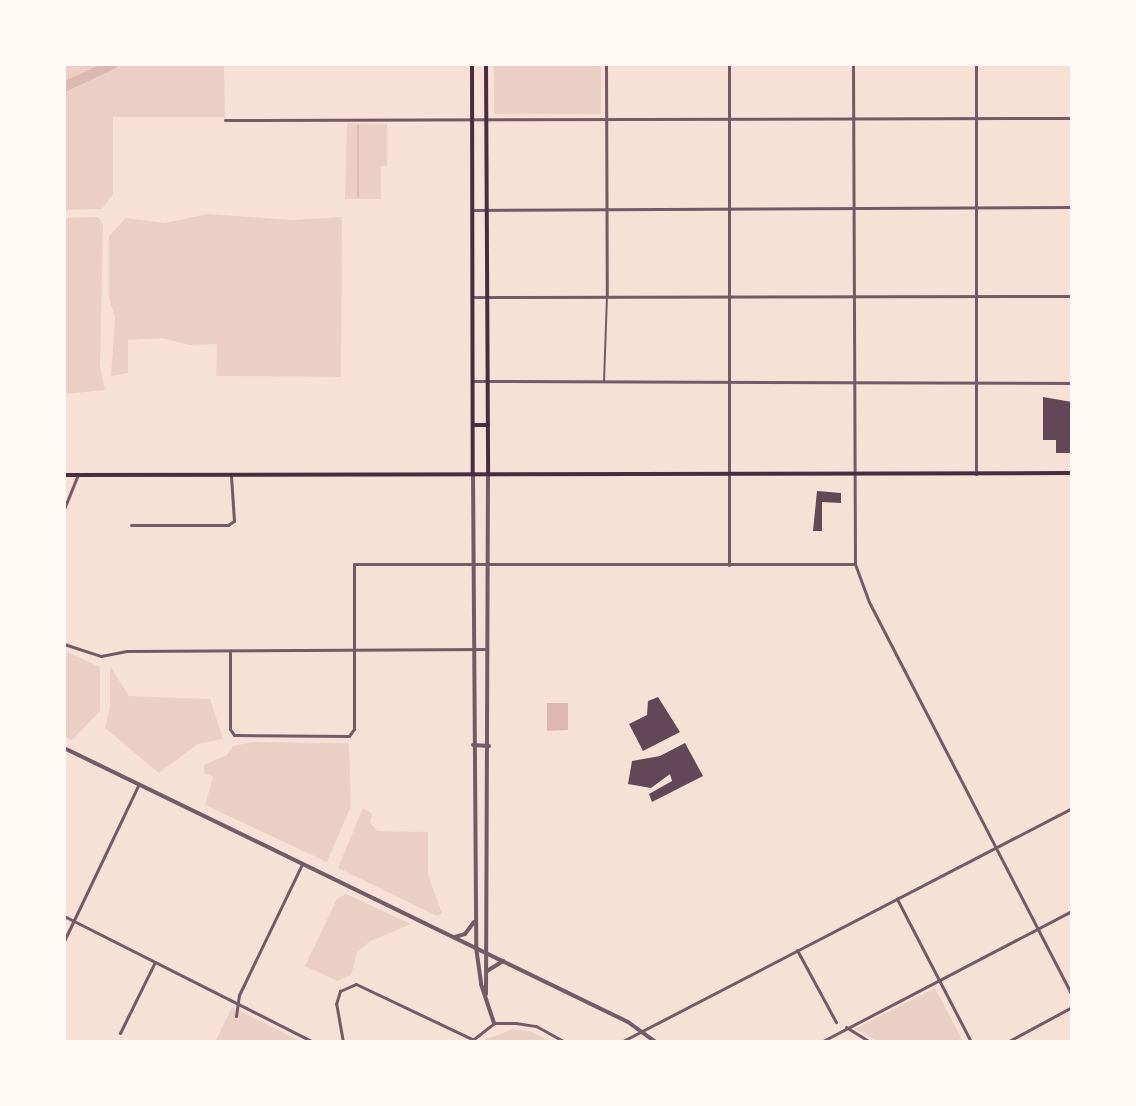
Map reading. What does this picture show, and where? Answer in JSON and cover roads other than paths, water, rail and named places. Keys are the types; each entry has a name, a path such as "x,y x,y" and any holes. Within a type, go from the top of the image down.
{"main road":[{"path":"471,64 473,474"},
{"path":"486,64 488,474"},
{"path":"472,425 488,424"},
{"path":"64,475 1071,473"}],"street":[{"path":"606,64 607,297"},
{"path":"729,64 729,565"},
{"path":"853,64 855,564 868,602 1071,995"},
{"path":"976,64 976,474"},
{"path":"225,120 1071,118"},
{"path":"472,210 1071,207"},
{"path":"472,297 1071,296"},
{"path":"472,381 1071,383"},
{"path":"473,474 476,947 486,998 494,1023"},
{"path":"486,998 489,746 488,474"},
{"path":"64,509 78,475"},
{"path":"131,525 228,525 234,522 231,476"},
{"path":"230,651 230,729 234,735 352,734 354,564 855,564"},
{"path":"64,644 101,656 127,651 488,648"},
{"path":"473,745 489,746"},
{"path":"64,748 476,947 656,1041"},
{"path":"64,941 139,784"},
{"path":"621,1041 1071,808"},
{"path":"236,1016 239,995 303,864"},
{"path":"897,899 971,1041"},
{"path":"821,1041 1071,911"},
{"path":"64,916 313,1041"},
{"path":"454,937 469,930 476,919"},
{"path":"797,950 836,1022"},
{"path":"486,974 493,964 504,961"},
{"path":"120,1033 155,962"},
{"path":"343,1041 336,1004 340,991 356,984 471,1040 494,1023 536,1026 565,1041"},
{"path":"1007,1041 1071,1007"},
{"path":"846,1027 870,1041"}],"lane":[{"path":"604,383 607,297"}],"waterway":[{"path":"64,87 113,64"},
{"path":"358,126 358,197"}]}
